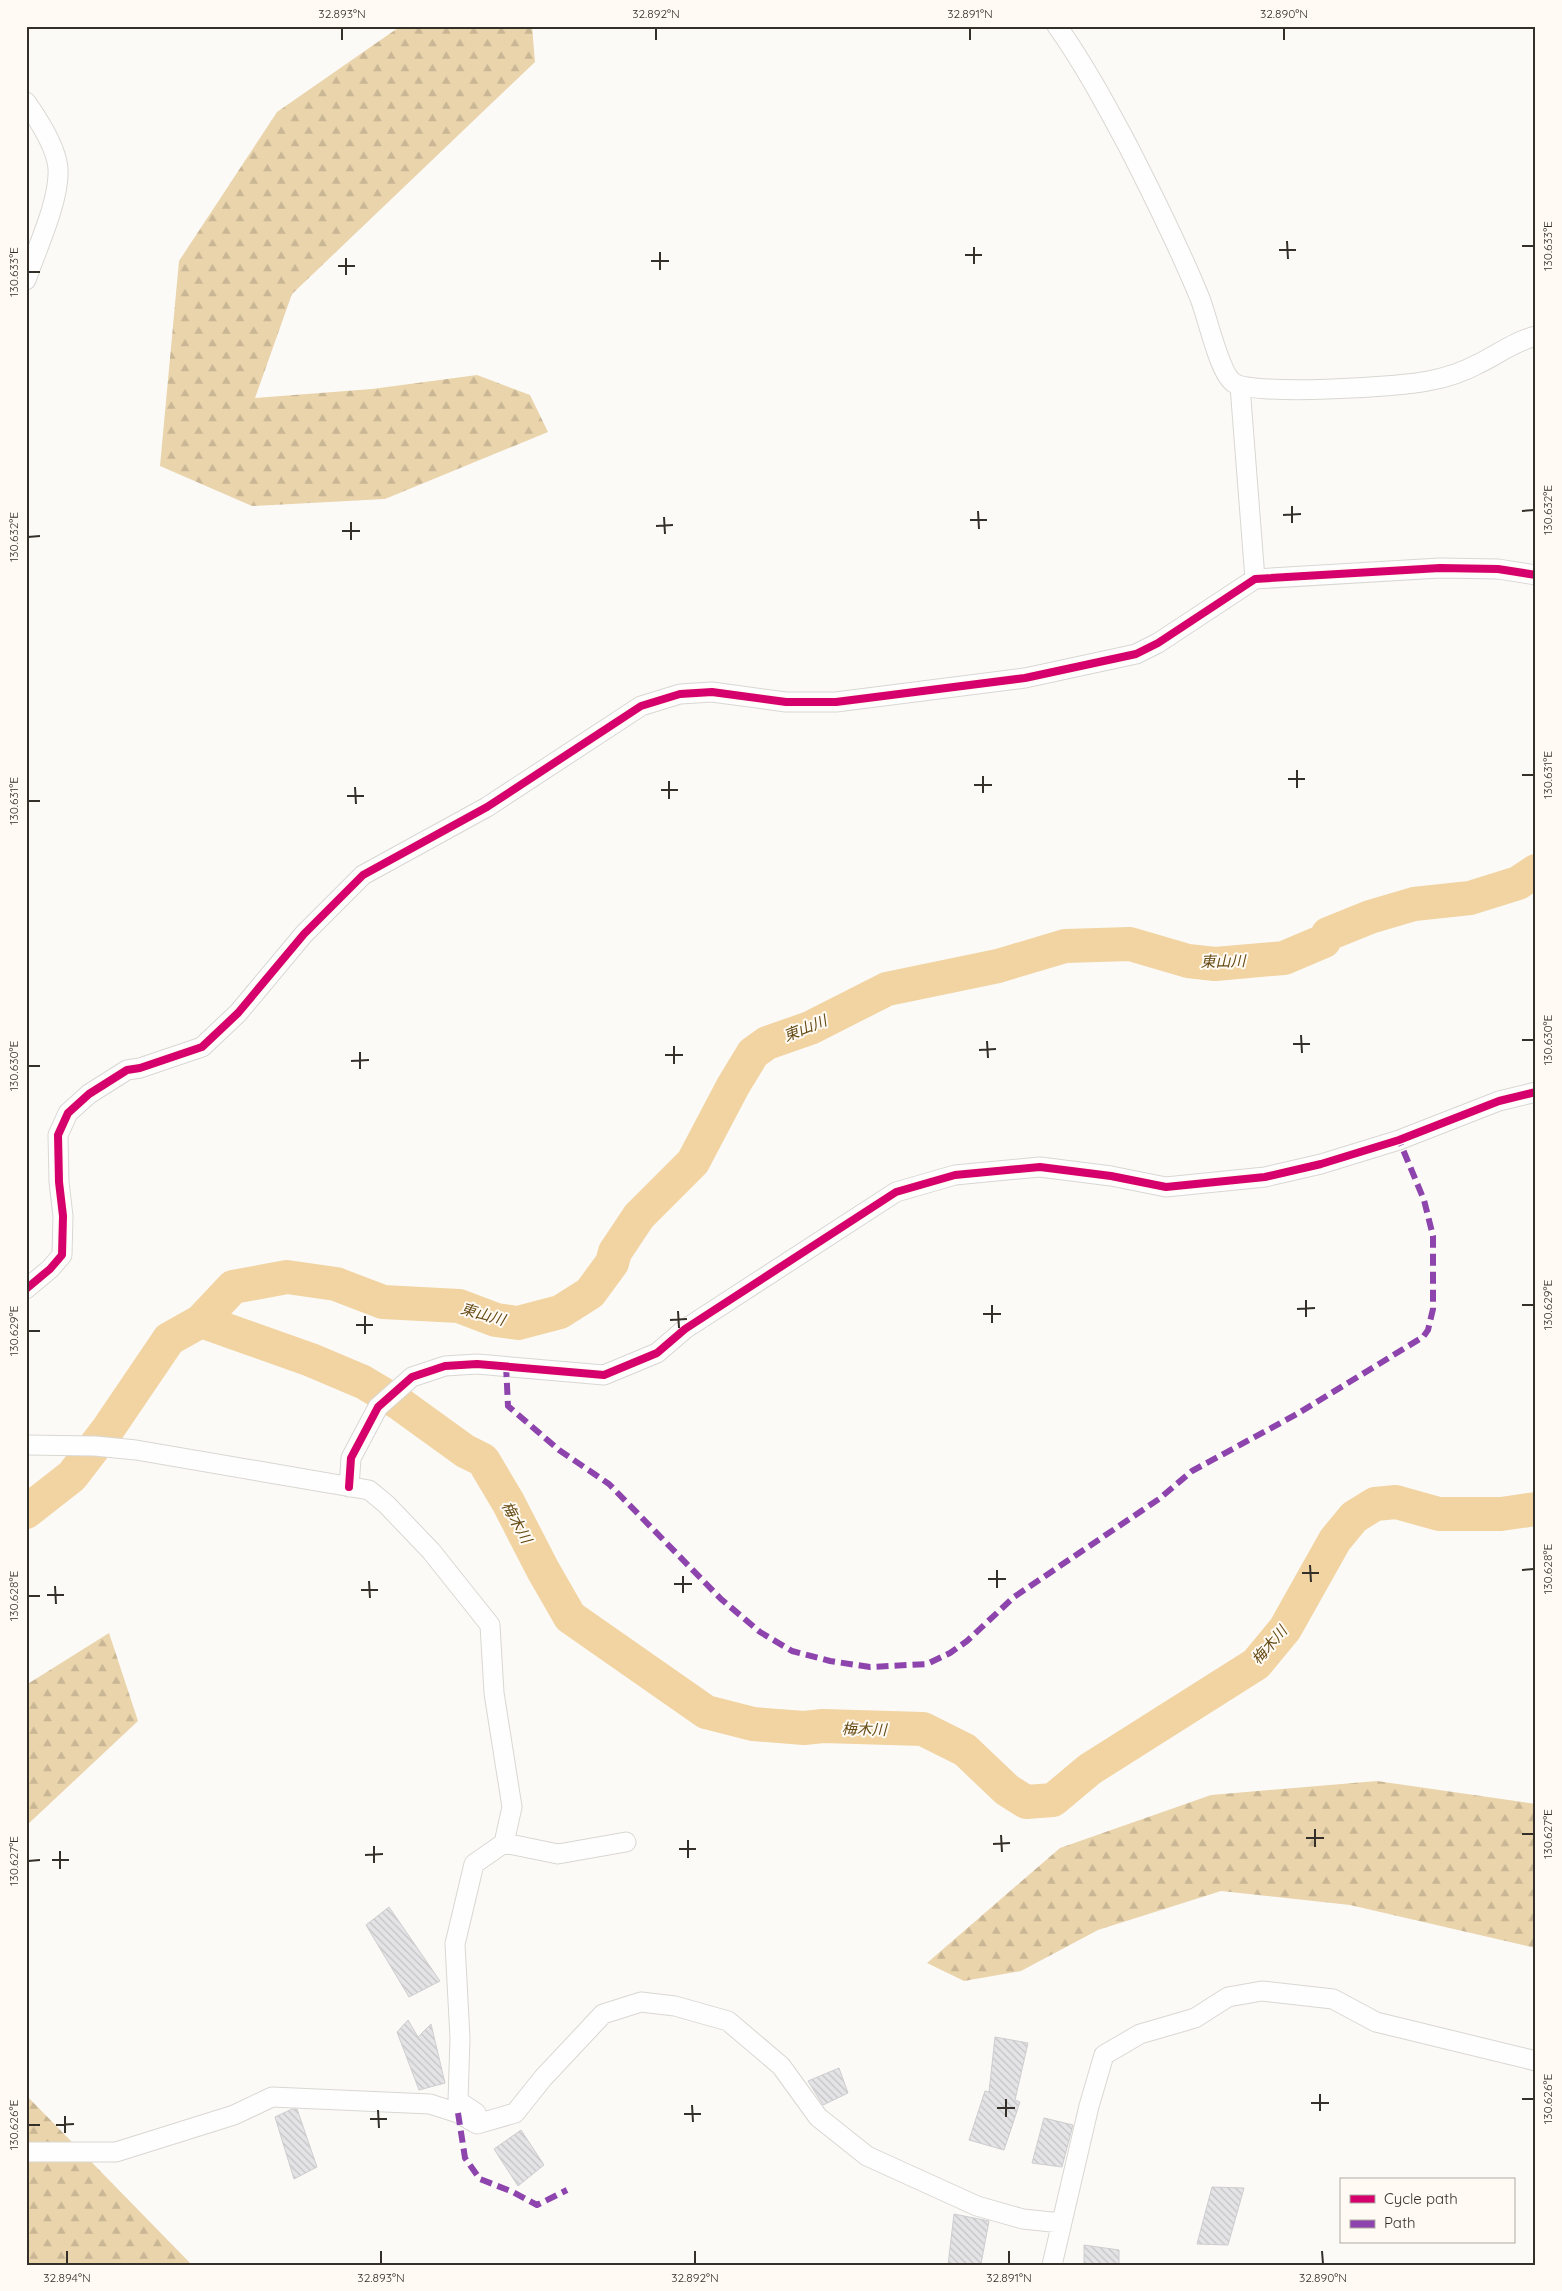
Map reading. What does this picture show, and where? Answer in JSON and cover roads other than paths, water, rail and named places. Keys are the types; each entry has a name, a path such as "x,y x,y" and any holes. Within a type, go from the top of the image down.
{"street":[{"path":"1057,26 1075,51 1100,93 1147,184 1201,301 1226,372 1232,382 1240,386 1365,388 1429,381 1476,365 1536,336"},
{"path":"26,102 43,126 58,166 57,192 26,280"},
{"path":"1240,386 1255,579"},
{"path":"26,1289 50,1269 62,1255 63,1216 59,1182 58,1135 68,1113 89,1094 127,1070 140,1068 202,1048 238,1013 304,934 363,875 487,807 641,706 680,694 712,692 786,702 836,702 1034,676 1136,654 1158,643 1255,579 1440,568 1498,569 1536,575"},
{"path":"349,1487 351,1458 378,1407 412,1377 445,1366 477,1364 604,1375 657,1353 685,1329 896,1192 955,1175 1040,1167 1111,1176 1166,1187 1265,1177 1321,1164 1399,1140 1499,1101 1536,1092"},
{"path":"26,1444 95,1446 136,1450 369,1490 386,1504 431,1551 490,1625 494,1693 512,1807 504,1843 474,1864 455,1944 460,2038 458,2101 488,2121"},
{"path":"504,1843 558,1854 626,1842"},
{"path":"1052,2265 1060,2223 1067,2204 1089,2106 1104,2055 1140,2034 1195,2018 1228,1997 1262,1991 1333,2000 1376,2022 1536,2061"},
{"path":"26,2152 116,2152 234,2114 272,2098 430,2104 458,2113 477,2124 515,2113 543,2078 603,2014 640,2002 675,2006 728,2021 781,2066 818,2117 867,2156 977,2206 1023,2219 1060,2223"}],"waterway":[{"name":"東山川","path":"26,1512 72,1476 108,1429 169,1339 201,1321 233,1287 287,1277 336,1284 383,1302 459,1306 496,1320 518,1323 560,1312 590,1293 612,1263 615,1252 639,1216 693,1162 733,1086 753,1053 767,1043 810,1028 887,989 998,966 1065,946 1130,944 1188,961 1215,964 1284,958 1324,941 1328,934 1370,917 1414,904 1470,898 1518,883 1536,871"},
{"name":"梅木川","path":"201,1321 311,1360 363,1382 400,1404 465,1451 483,1460 508,1502 570,1617 706,1712 753,1724 804,1728 823,1726 923,1729 965,1750 1007,1790 1026,1802 1053,1800 1090,1769 1256,1664 1285,1629 1335,1540 1354,1517 1375,1504 1396,1502 1439,1514 1501,1514 1536,1509"}]}
